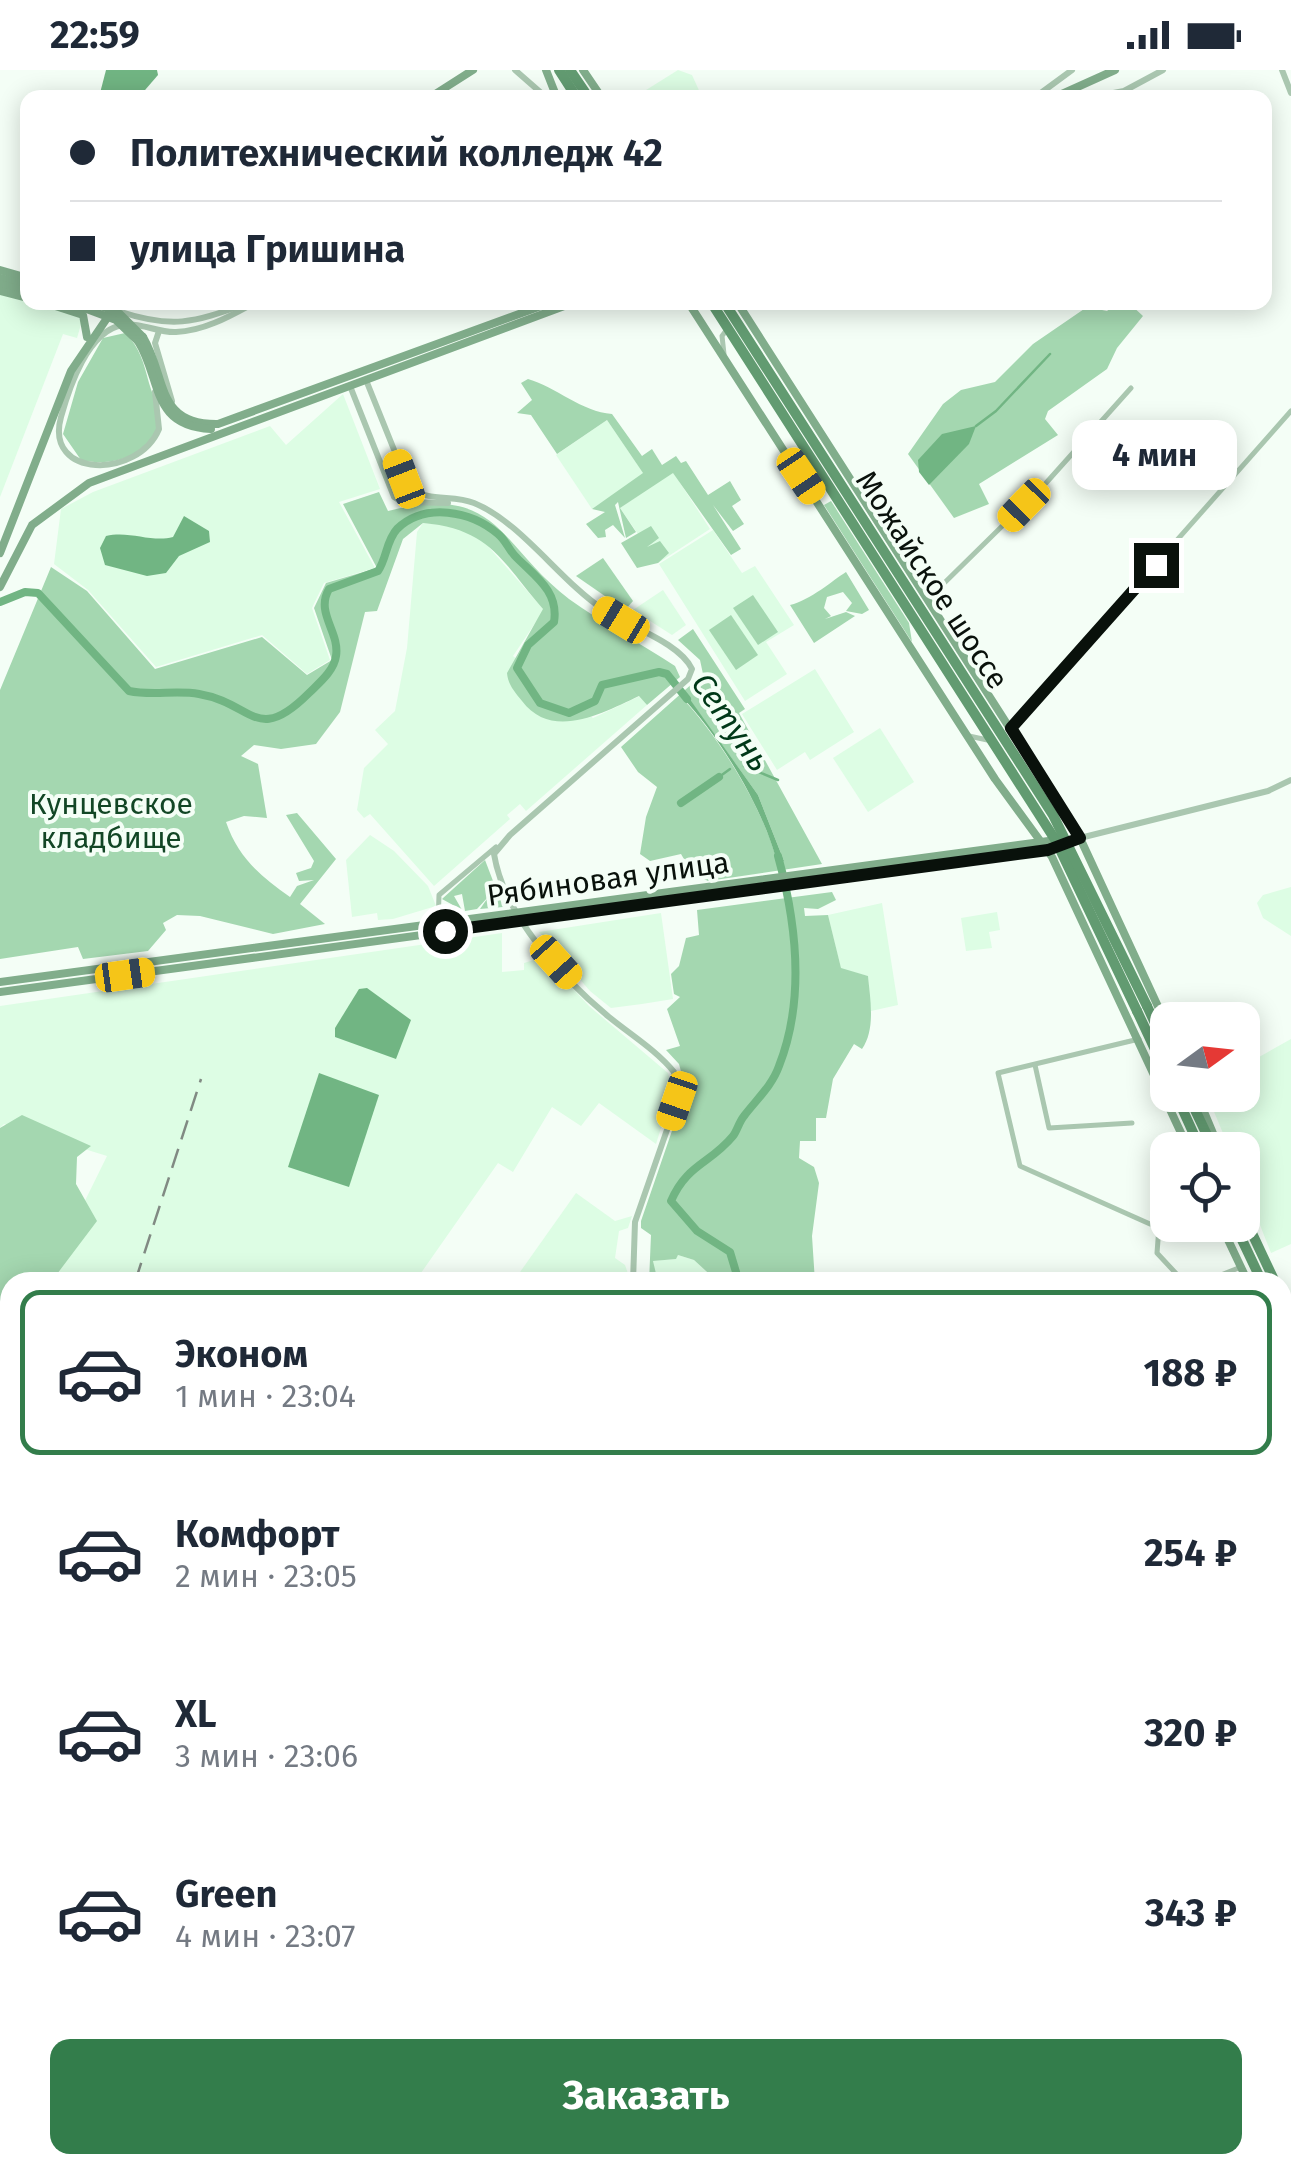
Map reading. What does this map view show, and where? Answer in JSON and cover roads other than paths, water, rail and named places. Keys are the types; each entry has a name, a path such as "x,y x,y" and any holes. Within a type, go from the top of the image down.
{"main road":[{"path":"442,90 473,70"},
{"path":"1071,90 1115,70"},
{"path":"0,553 83,348 88,328 80,313 70,310"},
{"path":"89,310 116,320 141,339 155,391 177,420 200,428 218,428 284,410"},
{"path":"83,348 112,310"},
{"path":"118,310 141,339 164,396 178,414 207,424 246,415 530,310"},
{"path":"0,587 10,562 40,517 89,483 554,310"},
{"path":"693,310 967,734 1045,846 1088,927 1182,1132"},
{"name":"Можайское шоссе","path":"716,310 1056,840 1150,1021"},
{"name":"Можайское шоссе","path":"729,310 1054,814 1150,1029"},
{"path":"742,310 1080,838 1156,1002"},
{"name":"Рябиновая улица","path":"0,992 1080,838"},
{"path":"1088,927 1088,916 1097,908 1116,914"},
{"name":"Рябиновая улица","path":"0,982 438,924 520,917"},
{"path":"1229,1242 1243,1272"},
{"path":"1243,1242 1257,1272"},
{"path":"1256,1242 1270,1272"}],"street":[{"path":"515,70 539,90"},
{"path":"1045,90 1072,70"},
{"path":"1117,90 1164,70"},
{"path":"1282,70 1291,93"},
{"path":"80,313 91,310"},
{"path":"128,310 174,324 224,310"},
{"path":"155,391 159,429 139,454 94,466 81,462 66,448 60,421 97,339 122,325 159,332 200,328 237,310"},
{"path":"725,360 721,344 726,330 745,325 757,334"},
{"path":"159,332 156,348 178,414"},
{"path":"366,380 404,479 404,494 394,497"},
{"path":"350,386 394,497 402,502 463,503 484,508"},
{"path":"928,599 1046,483 1131,388"},
{"path":"1011,728 1291,411"},
{"path":"404,479 424,496 473,502 484,508 603,610 689,662 692,674 439,895 438,924"},
{"path":"967,734 983,742 994,740 1004,730 1005,718"},
{"path":"1080,838 1268,790 1291,780"},
{"path":"496,847 503,885 520,917 591,1002 674,1072 677,1101 635,1222 634,1272"},
{"path":"1138,1039 998,1073 1020,1166 1150,1223"},
{"path":"1035,1065 1049,1128 1054,1131 1132,1123"},
{"path":"1158,1242 1157,1253 1173,1272"},
{"path":"1230,1272 1241,1268"}],"waterway":[{"path":"976,426 996,411 1050,354"},
{"name":"Сетунь","path":"0,602 25,592 38,593 129,691 199,694 254,717 277,717 309,693 335,661 335,639 325,606 329,589 378,571 393,534 408,521 421,515 448,513 475,520 498,534 550,594 554,622 528,645 517,668 540,703 569,713 595,701 602,685 659,672 667,674 687,699"},
{"path":"744,766 778,780"},
{"path":"719,777 730,769"},
{"path":"681,803 719,777"},
{"name":"Сетунь","path":"736,1272 730,1252 697,1231 671,1201 684,1179 733,1136 772,1080 787,1041 795,989 794,935 778,856"}],"railway":[{"path":"138,1272 201,1079"}],"park label":[{"name":"Кунцевское кладбище","path":"111,821"}]}
